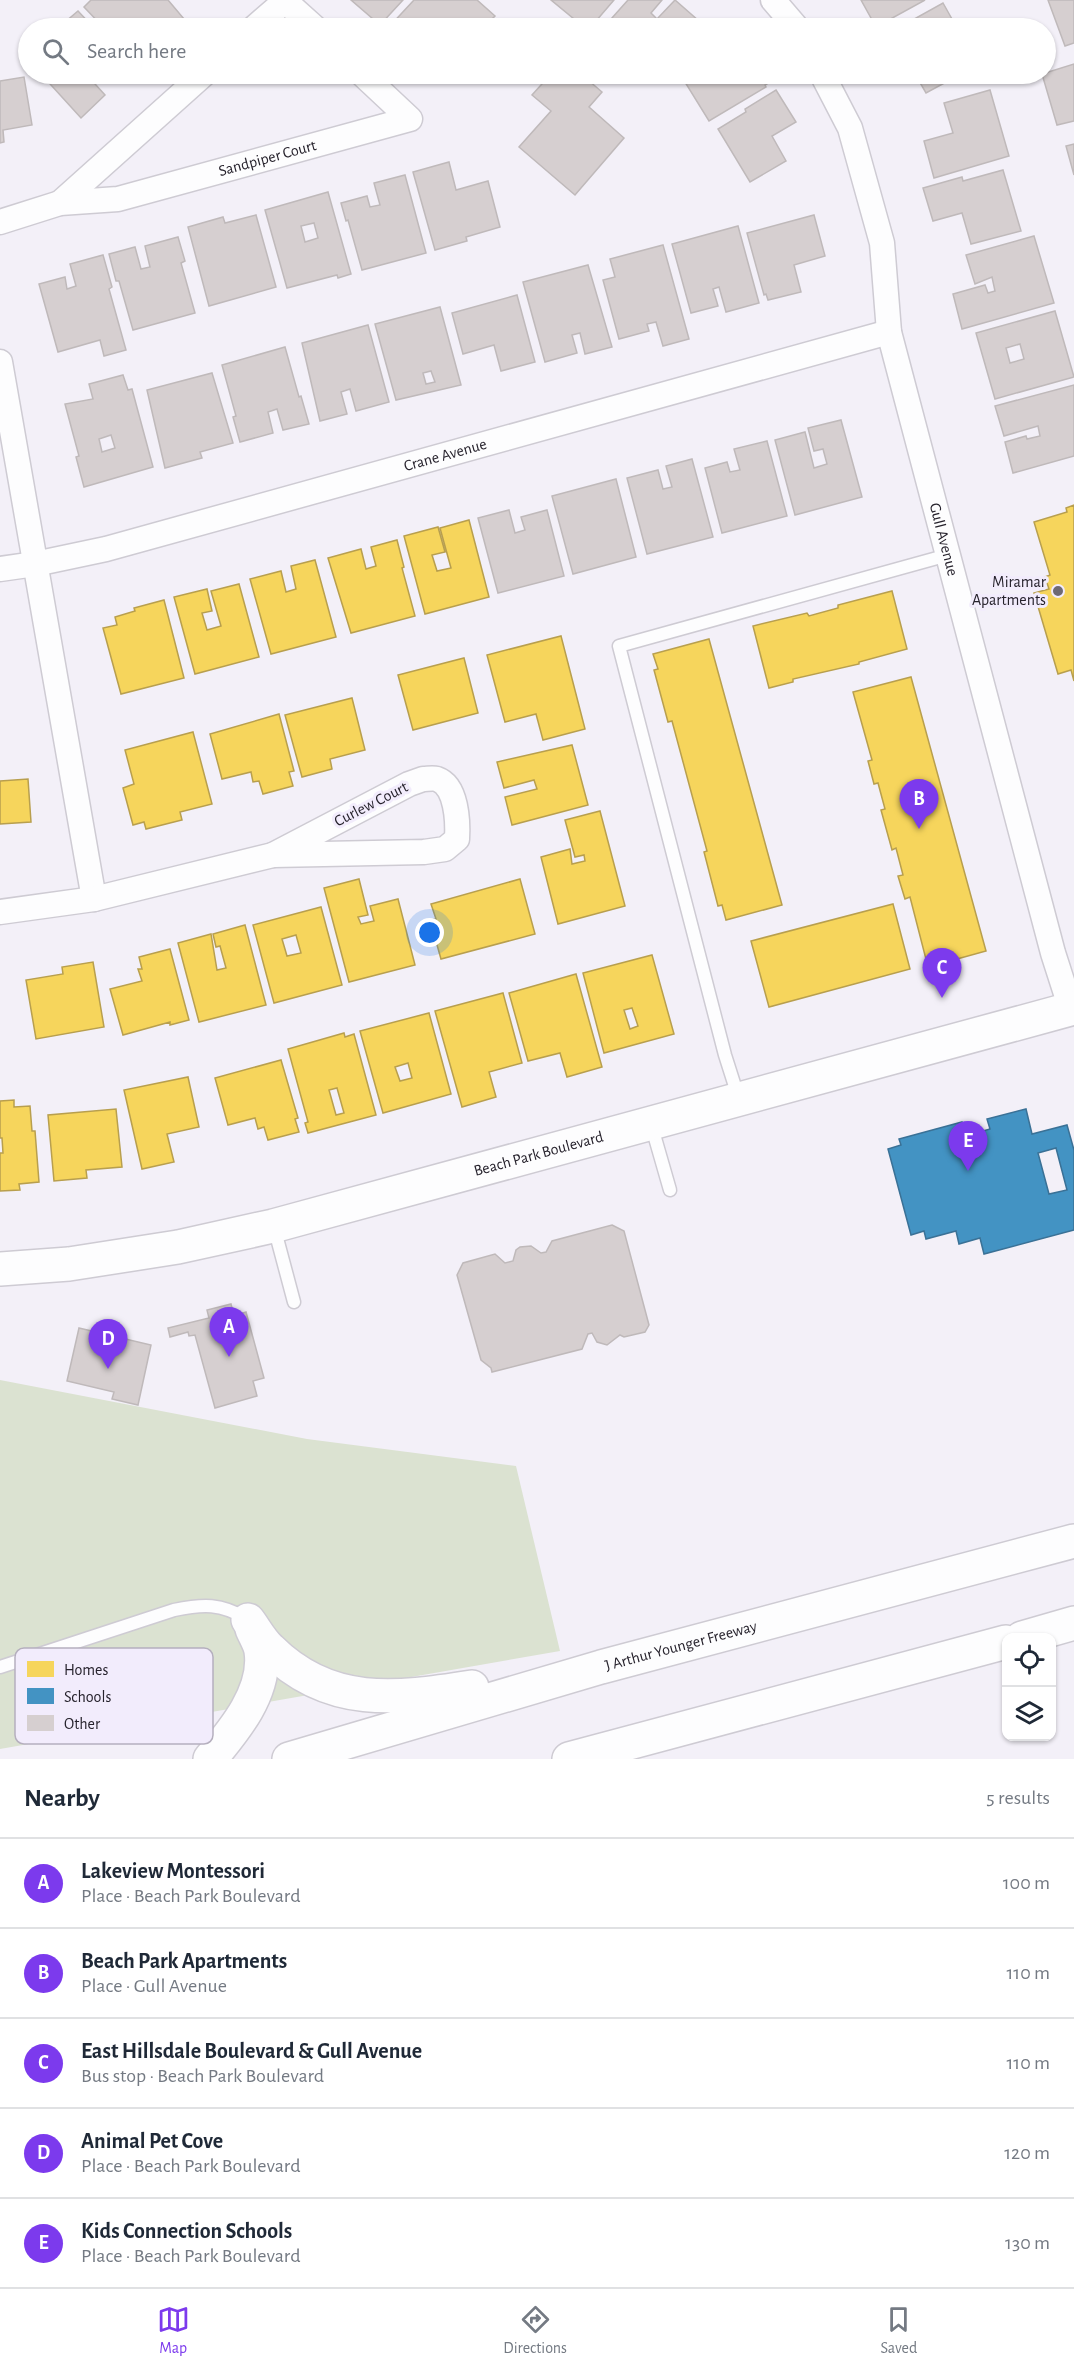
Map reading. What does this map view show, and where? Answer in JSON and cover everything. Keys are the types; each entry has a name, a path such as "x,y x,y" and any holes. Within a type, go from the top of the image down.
{"main road":[{"name":"Beach Park Boulevard","path":"0,1269 69,1264 178,1247 273,1226 1072,1008"},
{"name":"J Arthur Younger Freeway","path":"289,1759 601,1667 1074,1540"},
{"path":"248,1620 268,1648 295,1670 317,1683 346,1693 384,1697 420,1695 601,1667"},
{"path":"210,1759 254,1696 261,1675 261,1650 248,1620"},
{"path":"1039,1633 1074,1623"},
{"path":"569,1759 1002,1643"},
{"path":"584,1759 616,1748"}],"street":[{"path":"773,0 788,18"},
{"path":"265,18 285,1 304,18"},
{"name":"Sandpiper Court","path":"60,203 193,84"},
{"name":"Sandpiper Court","path":"0,222 60,203 118,199 410,119 373,84"},
{"name":"Gull Avenue","path":"827,84 850,128 882,243 889,332 1053,953 1072,1008"},
{"name":"Crane Avenue","path":"0,569 106,549 889,332"},
{"path":"0,362 94,898"},
{"name":"Curlew Court","path":"0,912 94,898 273,855 424,852 445,849 457,839 458,822 453,799 446,786 437,779 423,778 409,783 273,855"}],"lane":[{"path":"739,1100 725,1055 619,646 948,555"},
{"path":"651,1123 670,1190"},
{"path":"273,1226 294,1302"},
{"path":"58,1648 174,1610 192,1607 214,1606 231,1610 248,1620"},
{"path":"0,1667 15,1662"}],"green space":[{"path":"0,1380 307,1439 516,1466 560,1651 213,1712 213,1648 15,1648 15,1744 29,1744 0,1749"}],"building: Homes":[{"name":"Miramar Apartments","path":"1074,505 1074,681 1071,670 1058,674 1034,593 1049,589 1045,577 1050,575 1034,522 1067,512 1066,508"},
{"path":"469,520 489,597 425,614 404,536 438,527 445,552 432,555 437,571 451,568 440,528"},
{"path":"397,540 415,616 351,633 328,558 361,549 366,569 376,566 371,547"},
{"path":"315,560 336,637 271,654 250,579 281,571 286,592 296,589 291,566"},
{"path":"239,584 259,657 195,674 174,597 207,589 212,611 202,613 207,630 221,626 211,591"},
{"path":"892,591 907,649 859,662 859,664 793,679 793,682 769,688 753,626 807,613 809,616 838,608 838,605"},
{"path":"164,600 184,678 121,694 103,628 117,625 115,617 135,611 134,608"},
{"path":"561,636 585,729 543,740 536,714 505,722 487,655"},
{"path":"709,639 782,905 726,920 722,905 718,906 704,852 707,851 672,721 668,722 654,670 658,669 653,654"},
{"path":"464,658 478,713 413,730 398,675"},
{"path":"911,677 986,951 928,967 910,897 905,899 898,876 903,875 896,848 892,850 881,810 885,809 878,783 874,784 868,761 872,760 853,692"},
{"path":"352,698 365,750 330,759 332,769 302,777 285,715"},
{"path":"279,714 294,771 289,772 293,786 263,794 259,781 253,782 251,772 222,779 210,734"},
{"path":"193,732 212,804 180,812 182,820 146,829 144,822 133,825 123,788 134,784 125,750"},
{"path":"572,745 588,805 512,825 505,797 537,789 534,780 504,788 497,762"},
{"path":"28,779 31,822 0,824 0,781"},
{"path":"600,811 625,906 558,924 541,857 570,849 572,864 585,861 584,855 575,857 565,820"},
{"path":"359,879 368,915 358,917 361,924 374,921 370,906 398,899 415,965 349,982 324,888"},
{"path":"520,879 535,934 441,959 430,920 436,919 431,904"},
{"path":"893,904 910,969 769,1007 751,941"},
{"path":"321,907 342,985 274,1003 253,925","holes":["296,935 301,953 287,956 282,939"]},
{"path":"245,925 266,1005 199,1022 178,943 211,934 217,970 226,968 220,946 216,947 213,934"},
{"path":"170,949 189,1020 170,1025 170,1022 123,1035 110,989 142,981 138,969 142,969 139,957"},
{"path":"652,955 674,1034 604,1053 583,973","holes":["632,1008 638,1026 630,1029 624,1010"]},
{"path":"93,962 104,1027 36,1039 26,980 63,974 62,967"},
{"path":"576,974 602,1067 567,1077 560,1053 528,1061 509,993"},
{"path":"503,993 522,1063 489,1072 496,1097 462,1107 435,1011"},
{"path":"429,1013 451,1094 383,1113 360,1031","holes":["408,1063 412,1078 400,1081 395,1067"]},
{"path":"344,1033 345,1037 354,1034 376,1115 308,1133 305,1123 308,1122 288,1049","holes":["337,1088 344,1113 336,1115 329,1090"]},
{"path":"281,1060 298,1118 295,1119 299,1132 268,1140 264,1127 258,1129 255,1118 228,1125 215,1078"},
{"path":"188,1077 199,1127 167,1134 174,1162 142,1169 124,1090"},
{"path":"14,1100 14,1107 30,1106 32,1131 35,1131 39,1182 19,1184 20,1190 0,1191 0,1153 3,1153 2,1138 0,1138 0,1101"},
{"path":"116,1109 122,1167 86,1170 87,1178 54,1181 48,1115"}],"building: Schools":[{"path":"1026,1109 1032,1134 1067,1125 1074,1150 1074,1230 984,1254 980,1238 959,1244 956,1231 926,1239 924,1231 911,1235 888,1149 901,1145 899,1139 962,1122 966,1136 990,1129 987,1119","holes":["1056,1148 1067,1190 1049,1194 1038,1153"]}],"building: Other":[{"path":"91,0 168,0 183,18 94,18 84,7"},
{"path":"351,0 403,0 386,18 372,18"},
{"path":"414,0 477,0 495,16 493,18 397,18"},
{"path":"551,0 614,0 599,18 573,18"},
{"path":"628,0 662,0 651,13 656,18 612,18"},
{"path":"675,0 696,18 658,18"},
{"path":"861,0 925,0 892,18 871,18"},
{"path":"1048,0 1074,0 1074,43 1065,46"},
{"path":"943,3 951,18 916,18"},
{"path":"78,11 85,18 70,18"},
{"path":"1074,64 1074,121 1057,125 1045,84 1056,84 1056,70"},
{"path":"18,78 18,84 25,84 32,125 3,130 4,142 0,143 0,81"},
{"path":"50,84 95,84 105,95 81,118"},
{"path":"542,84 593,84 602,92 589,107 624,138 575,195 519,147 551,111 532,95"},
{"path":"686,84 767,84 766,87 709,121"},
{"path":"921,84 943,84 926,93"},
{"path":"776,90 796,122 772,136 786,161 750,182 718,129"},
{"path":"990,90 1009,156 934,178 924,141 953,133 944,103"},
{"path":"1074,144 1074,175 1066,146"},
{"path":"449,162 456,190 488,181 500,227 466,237 467,241 435,250 413,172"},
{"path":"1003,170 1021,231 971,244 962,213 933,221 923,188 962,177 963,181"},
{"path":"405,175 426,253 362,270 341,203 367,196 370,207 380,205 374,183"},
{"path":"328,192 351,274 338,278 337,275 287,288 265,210","holes":["314,223 318,238 305,242 301,226"]},
{"path":"256,215 276,287 209,306 188,227 223,217 225,223"},
{"path":"814,215 825,256 794,265 801,292 768,300 766,294 764,295 747,233"},
{"path":"738,226 759,303 726,312 719,287 713,289 718,306 691,313 672,244"},
{"path":"1034,236 1054,303 962,329 953,294 985,285 988,293 995,291 992,277 975,284 966,255"},
{"path":"178,237 185,261 181,263 195,313 133,330 109,254 135,247 141,269 150,267 145,246"},
{"path":"663,245 689,339 663,346 656,322 647,324 649,331 619,339 603,280 615,277 610,259"},
{"path":"103,255 112,287 109,289 126,350 104,356 100,340 58,352 39,284 65,277 67,289 76,286 70,264"},
{"path":"588,265 612,347 585,354 580,333 572,335 577,353 545,362 523,282"},
{"path":"517,295 535,362 501,371 494,345 463,354 452,313"},
{"path":"440,307 461,385 396,400 375,324","holes":["431,371 435,382 426,384 423,373"]},
{"path":"1055,311 1074,377 995,399 976,333","holes":["1020,344 1024,359 1010,363 1006,348"]},
{"path":"368,325 389,402 356,411 350,389 341,392 347,414 320,421 302,343"},
{"path":"285,347 309,424 283,430 277,409 268,412 273,433 240,442 233,417 236,416 222,365"},
{"path":"212,373 233,443 200,452 202,458 165,468 147,390"},
{"path":"123,375 128,390 132,389 153,467 84,487 76,457 79,456 65,404 93,399 89,384","holes":["111,435 115,448 102,452 99,439"]},
{"path":"1074,385 1074,456 1013,473 1005,442 1026,436 1027,439 1040,436 1038,426 1004,436 995,406"},
{"path":"841,420 862,497 795,515 775,440 805,432 814,468 827,464 823,449 814,451 808,428"},
{"path":"767,441 787,516 722,533 705,468 727,462 730,472 740,470 734,449"},
{"path":"692,459 713,537 647,554 627,478 658,470 663,489 672,487 666,466"},
{"path":"616,479 636,557 573,574 552,496"},
{"path":"509,510 515,533 525,530 521,517 547,510 564,576 498,593 478,518"},
{"path":"612,1225 624,1231 649,1325 645,1332 624,1337 620,1335 607,1345 597,1342 592,1333 588,1334 582,1349 492,1372 491,1368 481,1360 457,1275 463,1263 495,1254 505,1263 513,1261 516,1250 520,1247 531,1246 541,1253 546,1252 552,1241"},
{"path":"231,1304 234,1316 246,1312 264,1378 253,1381 257,1396 215,1408 195,1335 189,1336 188,1332 170,1337 168,1328 209,1318 207,1310"},
{"path":"79,1328 151,1345 138,1405 112,1399 114,1392 67,1381"}],"place":[{"name":"Miramar Apartments","path":"1058,591"},
{"name":"Beach Park Apartments","path":"919,829"},
{"name":"East Hillsdale Boulevard & Gull Avenue","path":"942,998"},
{"name":"Kids Connection Schools","path":"968,1171"},
{"name":"Lakeview Montessori","path":"229,1357"},
{"name":"Animal Pet Cove","path":"108,1369"}]}
